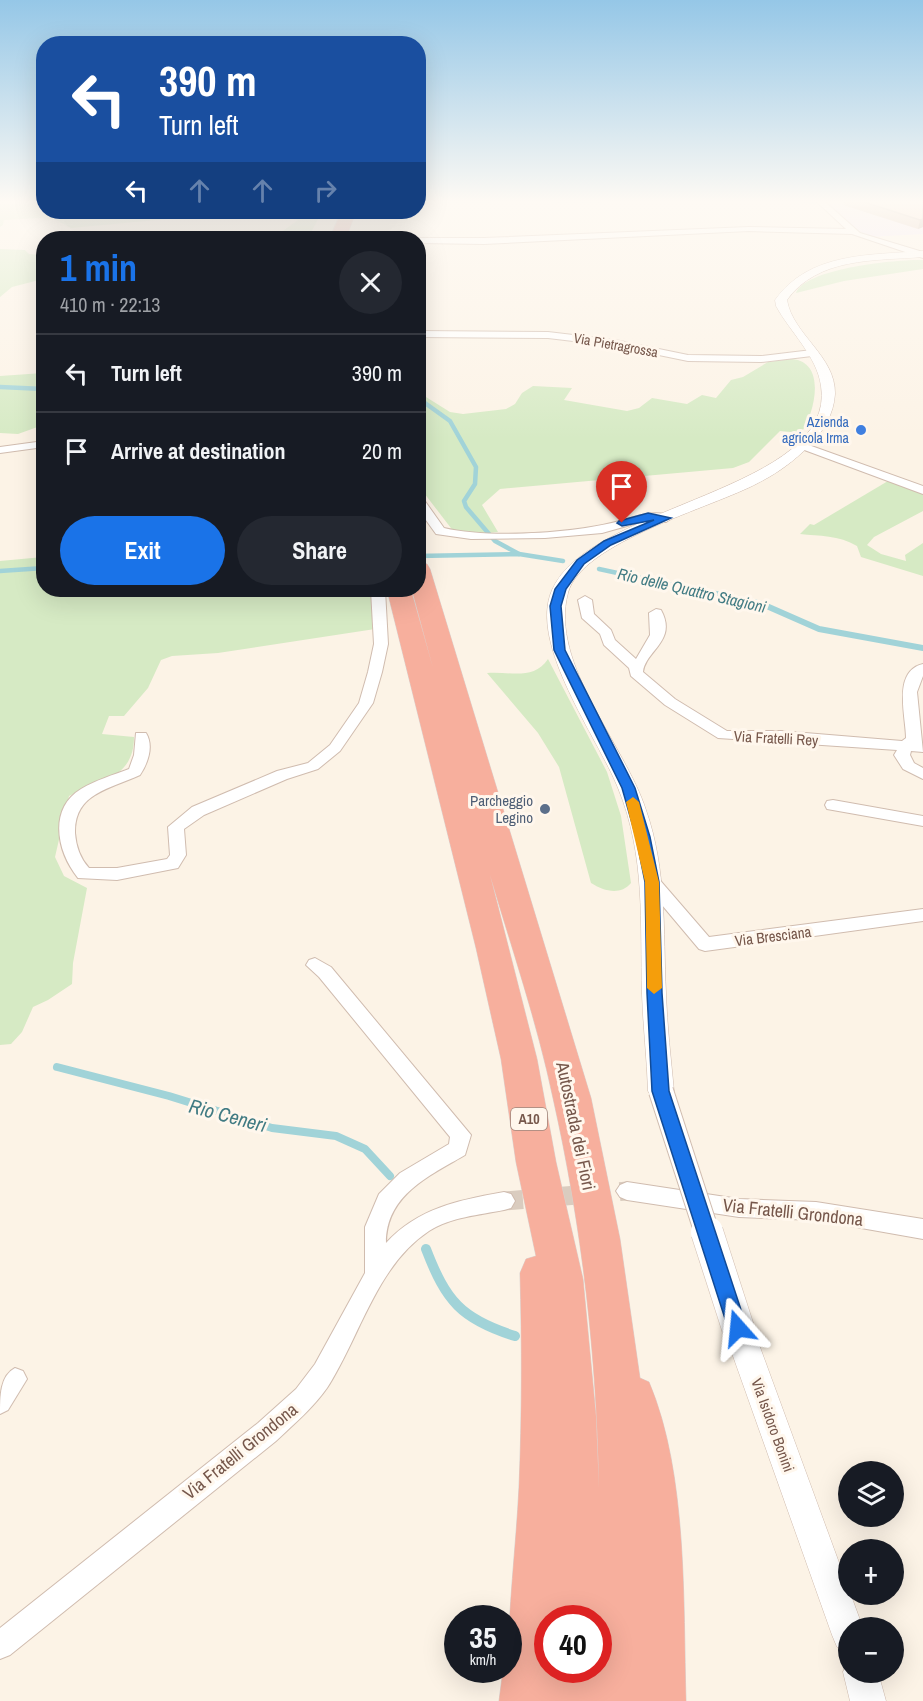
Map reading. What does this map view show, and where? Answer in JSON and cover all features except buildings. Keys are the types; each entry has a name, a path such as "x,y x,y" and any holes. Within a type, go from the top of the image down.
{"highway":[{"name":"Autostrada dei Fiori","path":"403,597 423,630 477,779 560,1051 580,1132 610,1317 620,1414 623,1516 622,1701"},
{"name":"Autostrada dei Fiori","path":"420,597 423,630 519,1059 536,1162 562,1279 569,1358 576,1522 574,1605"},
{"name":"A10","path":"526,1701 534,1635 543,1509 543,1314 536,1162"},
{"name":"A10","path":"610,1317 641,1428 655,1536 659,1701"},
{"path":"572,1701 573,1683"}],"street":[{"name":"Via Isidoro Bonini","path":"797,280 792,283 781,300 782,306 812,353 827,384 827,406 821,422 803,446 746,486 607,543 581,562 561,589 555,606 560,650 628,788 652,882 654,993 661,1091 738,1328 842,1617"},
{"name":"Via Pietragrossa","path":"426,334 548,335 623,344 688,358 761,359 812,353"},
{"path":"0,450 36,445"},
{"path":"803,446 923,490"},
{"path":"426,512 436,528"},
{"path":"426,527 436,528 448,535 470,537 602,529 636,518 666,518"},
{"path":"141,736 143,743 135,772 87,791 66,814 70,857 84,874 117,874 172,864 178,855 176,827 178,824 198,811 261,784 313,766 334,748 366,703 381,644 378,597"},
{"name":"Via Fratelli Rey","path":"585,600 587,615 606,633 609,642 636,667 636,673 647,684 698,722 723,735 748,737 781,735 923,747"},
{"path":"636,667 648,654 657,636 660,624 656,613"},
{"path":"923,668 915,675 909,687 914,740 906,745 903,761 923,774"},
{"path":"833,805 923,821"},
{"name":"Via Bresciana","path":"652,882 705,944 923,915"},
{"path":"315,965 326,972 461,1135 458,1149 394,1190 385,1204 376,1224 376,1274"},
{"name":"Via Fratelli Grondona","path":"627,1191 739,1208 816,1211 923,1229"},
{"name":"Via Fratelli Grondona","path":"0,1645 166,1510 267,1432 305,1398 322,1374 376,1274 397,1245 420,1225 453,1211 504,1201"},
{"path":"0,1402 15,1379"},
{"path":"863,1683 868,1701"}],"green space":[{"path":"0,280 36,280 12,287 0,297"},
{"path":"810,280 848,280 796,293 803,284"},
{"path":"792,359 803,362 810,369 814,378 814,402 801,433 780,431 749,462 733,468 500,489 482,505 498,532 466,535 454,532 426,496 426,397 450,412 463,414 506,409 515,404 522,393 533,386 572,388 564,400 627,411 639,408 652,398 687,404 702,395 716,398 731,380 743,377 768,362"},
{"path":"36,373 36,428 18,434 0,433 0,376"},
{"path":"888,481 923,494 923,511 874,537 867,545 881,554 906,561 905,555 923,543 923,576 861,557 857,546 850,542 800,534 810,524 814,525"},
{"path":"36,558 36,597 374,597 375,629 218,653 172,656 161,660 148,688 124,716 109,716 102,734 134,737 132,751 122,770 103,782 69,796 55,857 64,876 87,888 73,963 72,984 33,1007 22,1032 11,1044 0,1045 0,561"},
{"path":"548,659 607,772 621,816 631,883 622,890 606,890 591,883 559,767 538,733 487,673 528,673 542,666"}],"waterway":[{"path":"0,387 36,389"},
{"path":"426,404 450,421 476,467 475,484 464,501 466,507 495,541 519,554"},
{"name":"Rio delle Quattro Stagioni","path":"426,556 519,554"},
{"name":"Rio delle Quattro Stagioni","path":"519,554 563,561"},
{"name":"Rio delle Quattro Stagioni","path":"0,571 36,569"},
{"name":"Rio delle Quattro Stagioni","path":"599,569 691,589"},
{"name":"Rio delle Quattro Stagioni","path":"684,587 762,604 819,629 923,648"},
{"name":"Rio Ceneri","path":"57,1067 169,1096 272,1128 336,1136 365,1149 390,1176"},
{"name":"Rio Ceneri","path":"426,1249 441,1282 458,1306 481,1323 515,1336"}],"tunnel":[{"path":"504,1201 627,1191"}],"slow traffic":[{"path":"633,802 652,882 654,988"}],"place":[{"name":"Azienda agricola Irma","path":"861,430"},
{"name":"Parcheggio Legino","path":"545,809"}],"route":[{"path":"622,523 648,516 666,518 607,543 581,562 568,578 555,606 560,650 628,788 643,837 652,882 654,993 661,1091 738,1328"}]}
